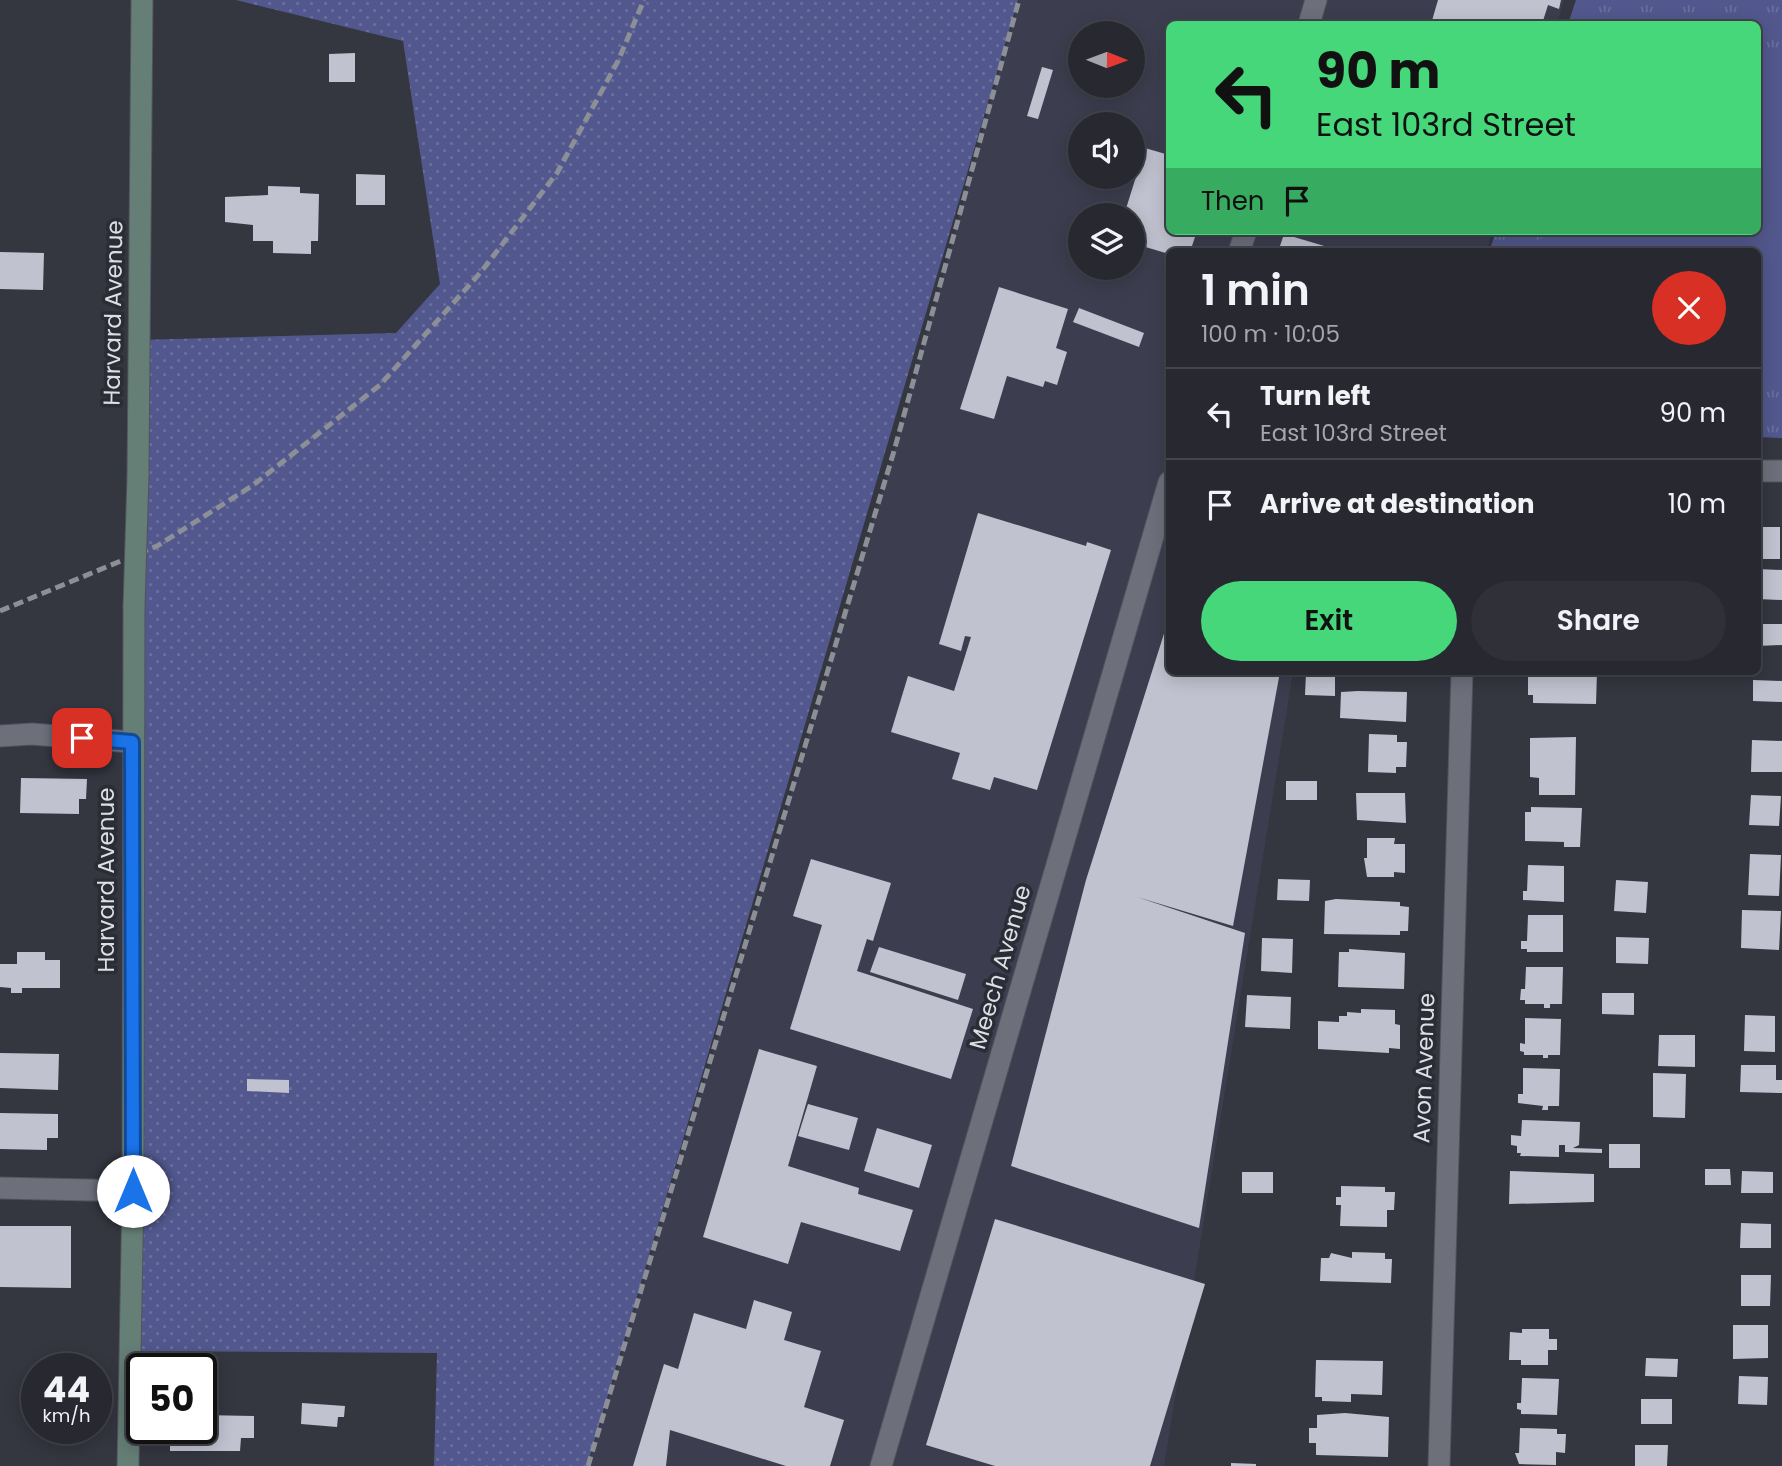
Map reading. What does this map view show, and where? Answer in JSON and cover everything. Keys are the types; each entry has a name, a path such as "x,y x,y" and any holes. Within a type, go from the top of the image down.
{"main road":[{"name":"Harvard Avenue","path":"128,1466 133,1191 132,742 138,477 142,0"}],"street":[{"path":"1310,21 1316,0"},
{"path":"1761,471 1782,471"},
{"name":"Meech Avenue","path":"881,1466 1166,492"},
{"name":"Avon Avenue","path":"1439,1466 1462,675"},
{"path":"0,736 32,734 132,742"},
{"path":"0,1188 133,1191"}],"shaded area":[{"path":"1019,0 1564,0 1558,21 1166,21 1166,235 1492,235 1487,248 1166,248 1166,675 1293,675 1164,1466 588,1466 894,451"}],"green space":[{"path":"236,0 1018,0 587,1466 434,1466 437,1353 130,1351 139,340 396,333 440,284 403,41"},
{"path":"1576,0 1782,0 1782,438 1761,437 1761,248 1490,248 1495,235 1761,235 1761,21 1569,21"},
{"path":"1761,48 1766,48 1782,64 1782,384 1761,383 1761,248 1539,248 1543,235 1761,235"}],"building":[{"path":"1438,0 1561,0 1559,9 1548,5 1543,21 1432,21"},
{"path":"355,53 355,82 329,82 329,54"},
{"path":"1042,67 1053,70 1038,119 1027,116"},
{"path":"1145,148 1166,154 1166,235 1196,235 1191,248 1166,248 1166,253 1145,247 1145,203 1128,203 1132,189 1145,189"},
{"path":"356,174 385,175 385,205 356,205"},
{"path":"268,186 300,187 300,193 319,194 318,241 311,241 311,254 273,253 273,241 253,241 253,225 225,222 225,197 268,195"},
{"path":"1284,235 1287,235 1331,248 1279,248"},
{"path":"0,252 44,253 43,290 0,289"},
{"path":"999,287 1068,309 1056,348 1067,352 1057,385 1045,381 1043,387 1007,376 994,419 960,409"},
{"path":"1079,308 1144,333 1139,347 1073,322"},
{"path":"978,513 1086,546 1087,542 1111,550 1037,790 994,777 990,790 952,779 960,753 891,732 908,676 954,691 971,637 965,636 961,651 939,644"},
{"path":"1761,527 1780,527 1780,559 1761,559"},
{"path":"1761,569 1782,570 1782,600 1761,599"},
{"path":"1761,624 1782,624 1782,645 1761,646"},
{"path":"1166,627 1166,675 1279,675 1233,926 1137,897 1245,933 1199,1228 1011,1166 1086,880"},
{"path":"1306,675 1335,675 1335,696 1305,695"},
{"path":"1528,675 1597,675 1596,704 1533,703 1533,695 1528,695"},
{"path":"1753,680 1782,681 1782,702 1753,701"},
{"path":"1341,692 1407,692 1406,722 1340,718"},
{"path":"1369,734 1397,735 1397,742 1407,742 1406,767 1396,767 1396,773 1368,772"},
{"path":"1576,737 1575,795 1539,795 1539,778 1530,777 1530,738"},
{"path":"1752,740 1782,741 1782,772 1751,772"},
{"path":"21,778 87,779 86,799 79,799 79,814 20,813"},
{"path":"1286,781 1317,781 1317,800 1286,800"},
{"path":"1356,793 1405,793 1406,823 1357,820"},
{"path":"1751,795 1781,796 1779,826 1749,825"},
{"path":"1531,807 1582,808 1580,847 1564,847 1564,842 1525,841 1525,812 1531,812"},
{"path":"1367,838 1395,838 1394,844 1405,844 1405,873 1394,872 1394,877 1367,877 1364,858 1367,858"},
{"path":"1750,854 1781,855 1779,896 1748,895"},
{"path":"811,859 891,883 873,941 867,939 857,971 973,1009 951,1079 790,1029 822,925 793,916"},
{"path":"1528,865 1564,866 1564,902 1523,900 1523,891 1527,891"},
{"path":"1278,879 1310,880 1309,901 1277,900"},
{"path":"1616,880 1648,882 1646,913 1614,911"},
{"path":"1336,899 1400,902 1400,906 1409,907 1408,931 1400,931 1400,935 1324,934 1325,901"},
{"path":"1742,910 1781,911 1779,950 1741,948"},
{"path":"1528,915 1563,915 1563,952 1527,952 1527,949 1521,949 1521,941 1527,941"},
{"path":"1616,937 1649,938 1648,964 1616,963"},
{"path":"1262,938 1293,939 1292,973 1261,971"},
{"path":"879,947 966,974 958,1000 870,972"},
{"path":"1349,949 1405,953 1404,989 1338,987 1339,952 1349,952"},
{"path":"17,952 45,952 45,960 60,960 60,988 22,988 22,993 11,993 11,988 0,987 0,964 17,964"},
{"path":"1526,967 1563,967 1562,1004 1550,1004 1550,1008 1544,1008 1544,1004 1525,1004 1525,1000 1520,1000 1521,989 1525,989"},
{"path":"1602,993 1634,993 1634,1015 1602,1014"},
{"path":"1247,995 1291,997 1290,1029 1245,1027"},
{"path":"1361,1009 1395,1010 1395,1024 1400,1025 1400,1049 1389,1048 1389,1053 1318,1049 1318,1021 1339,1022 1339,1016 1347,1016 1347,1012 1361,1013"},
{"path":"1745,1015 1775,1016 1775,1052 1744,1051"},
{"path":"1525,1018 1561,1019 1560,1055 1543,1058 1543,1055 1524,1055 1524,1052 1520,1051 1520,1043 1525,1044"},
{"path":"1659,1035 1695,1035 1695,1067 1658,1066"},
{"path":"759,1049 817,1066 788,1166 859,1188 858,1194 913,1210 900,1251 801,1222 788,1264 703,1237"},
{"path":"0,1053 59,1054 58,1090 0,1088"},
{"path":"1741,1065 1776,1065 1776,1080 1782,1080 1782,1093 1740,1092"},
{"path":"1523,1068 1560,1069 1559,1106 1548,1106 1548,1110 1542,1110 1543,1106 1518,1103 1518,1094 1523,1094"},
{"path":"1653,1073 1686,1074 1685,1118 1653,1117"},
{"path":"247,1079 289,1080 289,1093 247,1091"},
{"path":"808,1104 858,1118 849,1150 798,1136"},
{"path":"0,1113 58,1114 58,1138 47,1138 47,1150 0,1149"},
{"path":"1522,1120 1580,1122 1579,1145 1573,1148 1602,1149 1602,1153 1565,1152 1565,1145 1559,1145 1559,1157 1520,1156 1517,1146 1511,1145 1511,1135 1521,1136"},
{"path":"877,1128 932,1145 919,1188 864,1171"},
{"path":"1609,1144 1640,1144 1640,1168 1609,1168"},
{"path":"1705,1169 1730,1169 1731,1185 1705,1185"},
{"path":"1510,1171 1594,1174 1594,1202 1509,1204"},
{"path":"1742,1171 1773,1172 1773,1193 1741,1193"},
{"path":"1242,1172 1273,1172 1273,1193 1242,1193"},
{"path":"1341,1186 1385,1187 1385,1192 1395,1192 1394,1210 1387,1210 1387,1227 1340,1226 1341,1205 1336,1205 1336,1197 1341,1197"},
{"path":"995,1219 1205,1284 1150,1466 995,1466 926,1445"},
{"path":"1741,1223 1771,1224 1771,1248 1740,1248"},
{"path":"0,1226 71,1226 71,1288 0,1287"},
{"path":"1352,1252 1385,1253 1385,1259 1392,1259 1391,1283 1320,1281 1321,1258 1329,1258 1331,1253 1352,1258"},
{"path":"1741,1275 1771,1275 1770,1306 1741,1306"},
{"path":"754,1300 792,1312 784,1340 821,1351 804,1407 844,1420 830,1466 786,1466 670,1430 666,1466 633,1466 664,1364 678,1369 694,1313 746,1329"},
{"path":"1733,1325 1768,1325 1768,1358 1733,1359"},
{"path":"1522,1329 1549,1329 1549,1339 1557,1339 1557,1350 1548,1350 1548,1365 1521,1365 1521,1360 1509,1360 1510,1332 1522,1333"},
{"path":"1646,1358 1678,1359 1677,1377 1645,1376"},
{"path":"1316,1360 1383,1361 1382,1395 1351,1394 1351,1402 1322,1401 1322,1397 1315,1397"},
{"path":"1739,1376 1768,1377 1767,1405 1738,1404"},
{"path":"1522,1378 1559,1379 1557,1415 1521,1414 1517,1403 1521,1403"},
{"path":"1641,1399 1672,1399 1672,1424 1641,1424"},
{"path":"302,1403 345,1406 344,1417 338,1417 337,1427 301,1424"},
{"path":"1345,1413 1389,1417 1388,1457 1316,1455 1316,1443 1309,1443 1309,1428 1317,1428 1317,1415"},
{"path":"217,1415 254,1416 254,1438 241,1438 240,1451 170,1451 170,1444 217,1444"},
{"path":"1520,1428 1557,1429 1557,1434 1566,1434 1565,1453 1556,1452 1556,1465 1519,1464 1515,1453 1519,1453"},
{"path":"1635,1445 1668,1445 1667,1466 1635,1466"},
{"path":"1231,1463 1256,1464 1256,1466 1231,1466"}],"railway":[{"path":"0,611 157,546 252,486 380,385 481,272 557,173 618,61 644,0"},
{"path":"588,1466 894,451 1019,0"}],"route":[{"path":"82,738 132,742 133,1191"}]}
